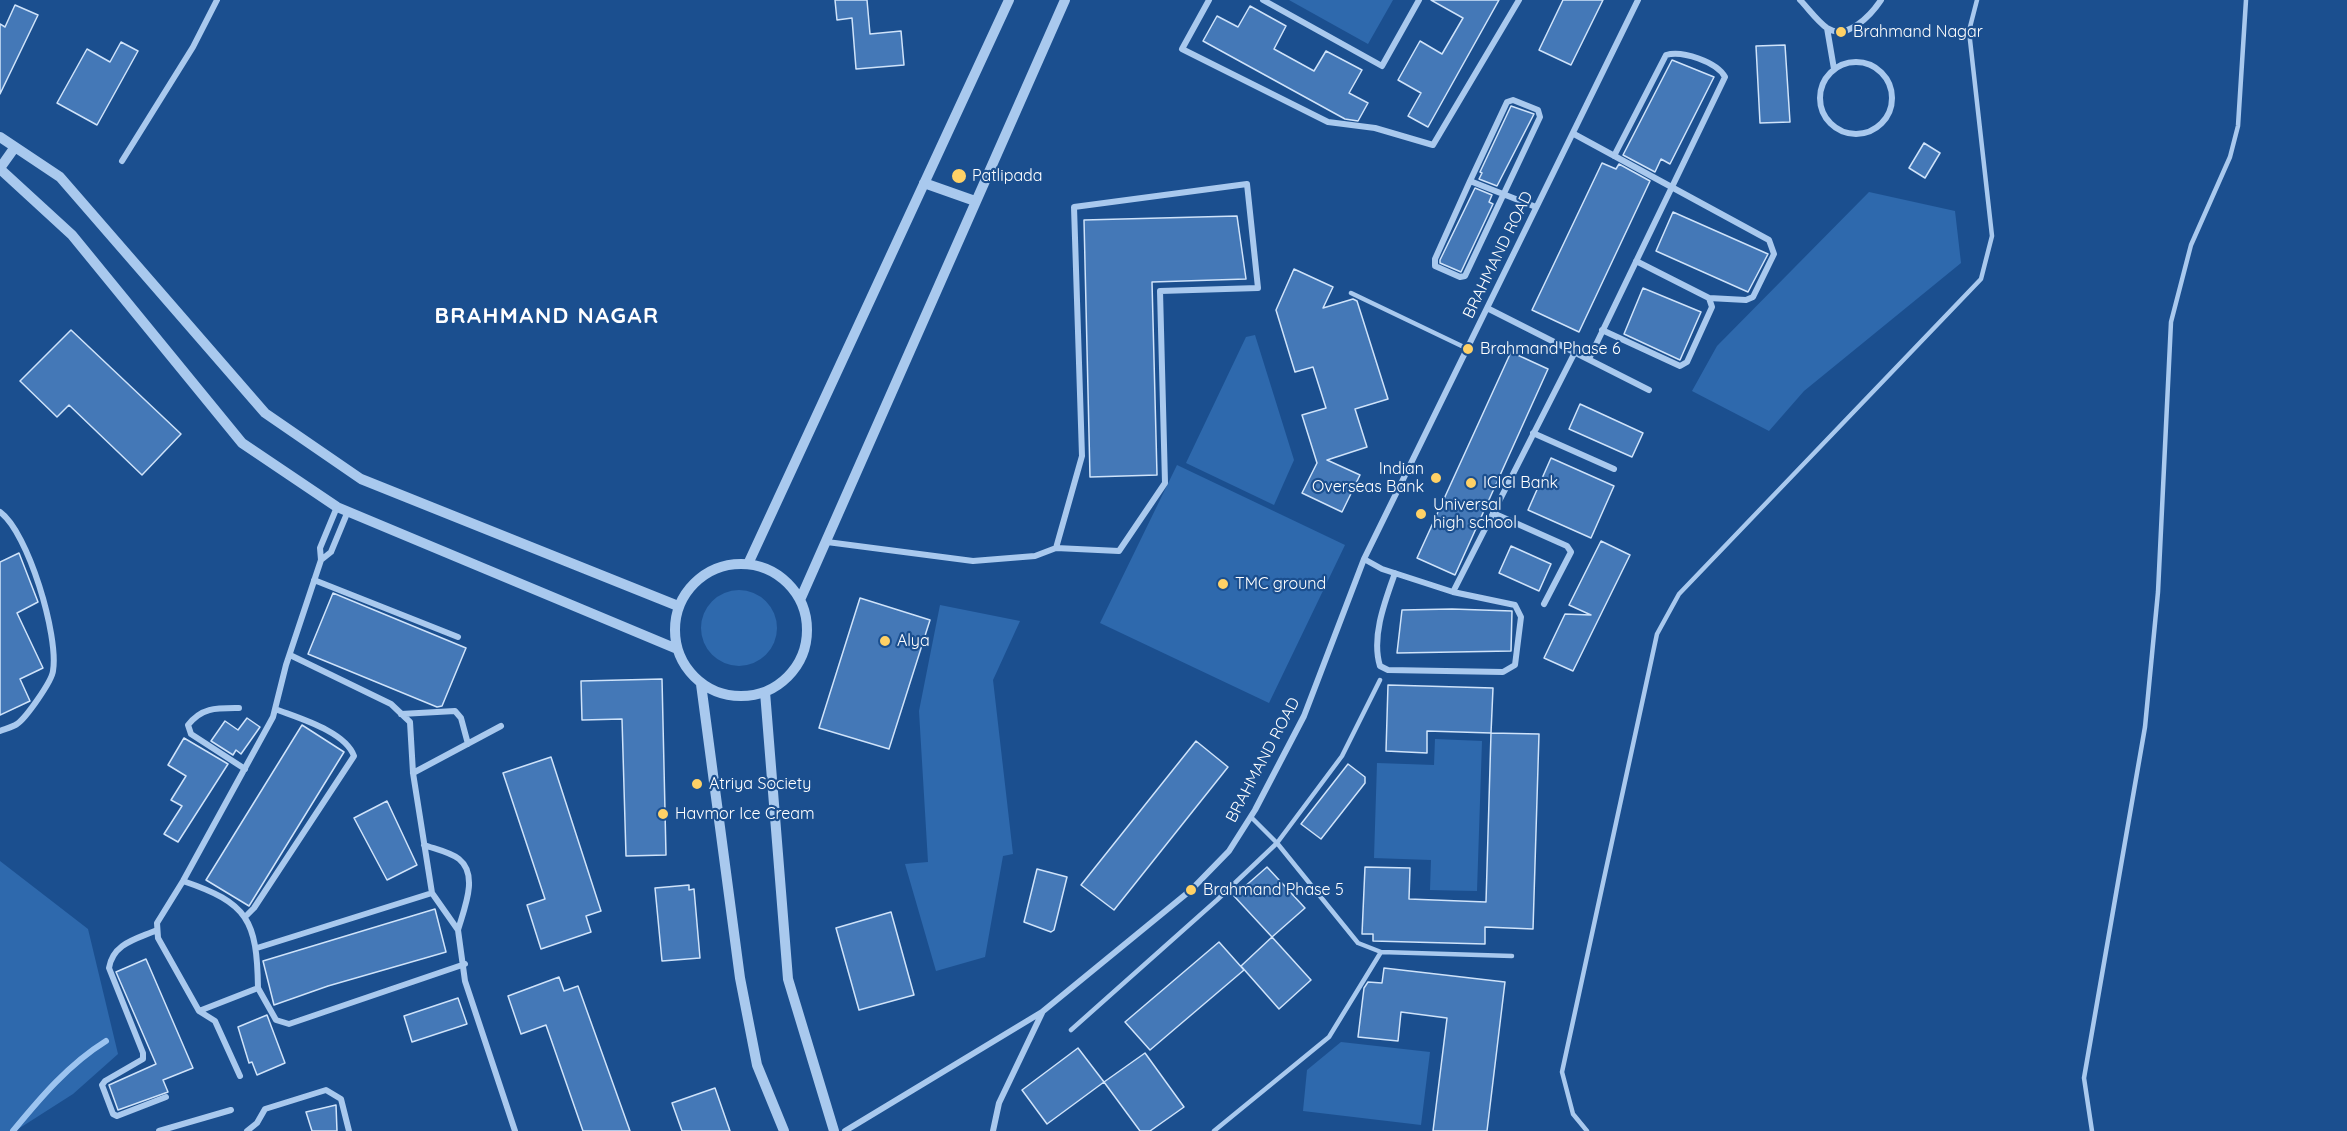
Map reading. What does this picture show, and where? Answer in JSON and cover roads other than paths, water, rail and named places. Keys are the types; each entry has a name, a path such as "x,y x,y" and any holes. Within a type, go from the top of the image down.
{"street":[{"path":"122,161 193,47 217,0"},
{"path":"748,564 1009,0"},
{"path":"800,600 1065,0"},
{"path":"1209,0 1182,50 1328,122 1375,128 1433,145 1519,0"},
{"path":"1263,0 1382,66 1419,0"},
{"name":"BRAHMAND ROAD","path":"845,1131 1042,1012 1191,890 1229,851 1251,818 1304,716 1364,559 1638,0"},
{"path":"1800,0 1827,28 1841,32 1868,18 1881,0"},
{"path":"1827,28 1834,69"},
{"path":"1589,359 1673,189 1725,77 1721,69 1677,52 1666,55 1614,156"},
{"path":"1858,61 1881,70 1889,81 1893,93 1892,105 1887,117 1879,126 1855,134 1832,125 1824,115 1820,103 1820,90 1825,78 1834,69 1845,63 1858,61"},
{"path":"1513,100 1538,110 1540,117 1465,276 1460,277 1435,266 1435,259 1470,181 1508,102 1513,100"},
{"path":"1574,134 1769,240 1774,254 1753,297 1746,300 1709,298 1636,261"},
{"path":"0,137 60,177 265,413 322,453 361,479 678,606"},
{"path":"15,147 0,169 72,235 242,443 337,507 676,649"},
{"path":"1470,181 1536,207"},
{"path":"924,183 975,201"},
{"path":"826,542 974,561 1035,556 1056,548 1119,551 1165,483 1160,291 1258,288 1247,184 1074,207 1082,456 1056,548"},
{"path":"1602,330 1680,366 1687,362 1712,307 1709,298"},
{"path":"1487,308 1649,390"},
{"path":"1453,592 1575,352"},
{"path":"1533,433 1614,469"},
{"path":"240,1076 215,1021 199,1011 158,938 157,923 245,769 275,709 321,560 320,548 337,507"},
{"path":"321,560 331,552 348,511"},
{"path":"0,512 11,521 41,590 49,621 53,671 46,686 18,724 0,731"},
{"path":"1493,513 1567,546 1571,552 1544,604"},
{"path":"1364,559 1395,573 1453,592 1511,603 1519,609 1521,617 1515,664 1512,669 1503,672 1388,670 1380,666 1377,657 1382,610 1395,573"},
{"path":"748,564 769,570 787,582 800,600 807,621 806,643 798,664 784,681 765,692 743,697 721,694 701,684 686,669 676,649 674,627 678,606 689,588 706,573 726,565 748,564"},
{"path":"314,580 458,637"},
{"path":"290,655 391,704 410,722 413,773 432,893 458,930 467,989 515,1131"},
{"path":"701,684 740,978 757,1065 784,1131"},
{"path":"765,692 788,979 834,1131"},
{"path":"238,708 209,709 196,715 188,725 191,734 245,769"},
{"path":"245,917 254,908 354,756 351,747 323,728 275,709"},
{"path":"401,714 455,711 461,718 468,744"},
{"path":"413,773 501,726"},
{"path":"424,845 458,858 468,870 469,887 458,930"},
{"path":"183,881 218,893 243,912 257,948 258,987 276,1020 289,1024 465,964"},
{"path":"257,948 432,893"},
{"path":"157,930 120,946 110,958 109,968 143,1053 143,1059 102,1085 113,1114 117,1116 166,1097"},
{"path":"199,1011 258,987"},
{"name":"BRAHMAND ROAD","path":"993,1131 999,1103 1042,1012"},
{"path":"247,1131 257,1123 265,1109 326,1090 341,1099 350,1131"},
{"path":"159,1131 178,1128 231,1110"}],"lane":[{"path":"1587,1131 1573,1114 1562,1072 1657,634 1679,594 1982,279 1992,236 1968,31 1977,0"},
{"path":"2092,1131 2084,1078 2145,727 2157,603 2171,322 2191,245 2230,157 2238,126 2246,0"},
{"path":"1351,293 1468,349"},
{"path":"1071,1030 1217,900 1276,843 1342,756 1380,680"},
{"path":"1251,818 1276,843 1358,943 1381,952 1512,956"},
{"path":"1214,1131 1329,1037 1381,952"}],"waterway":[{"path":"13,1131 68,1071 106,1041"}],"place":[{"name":"Brahmand Nagar","path":"1841,32"},
{"name":"Patlipada","path":"959,176"},
{"name":"Brahmand Phase 6","path":"1468,349"},
{"name":"Indian Overseas Bank","path":"1436,478"},
{"name":"ICICI Bank","path":"1471,483"},
{"name":"Universal high school","path":"1421,514"},
{"name":"TMC ground","path":"1223,584"},
{"name":"Alya","path":"885,641"},
{"name":"Atriya Society","path":"697,784"},
{"name":"Havmor Ice Cream","path":"663,814"},
{"name":"Brahmand Phase 5","path":"1191,890"}],"district":[{"name":"BRAHMAND NAGAR","path":"547,316"}]}
